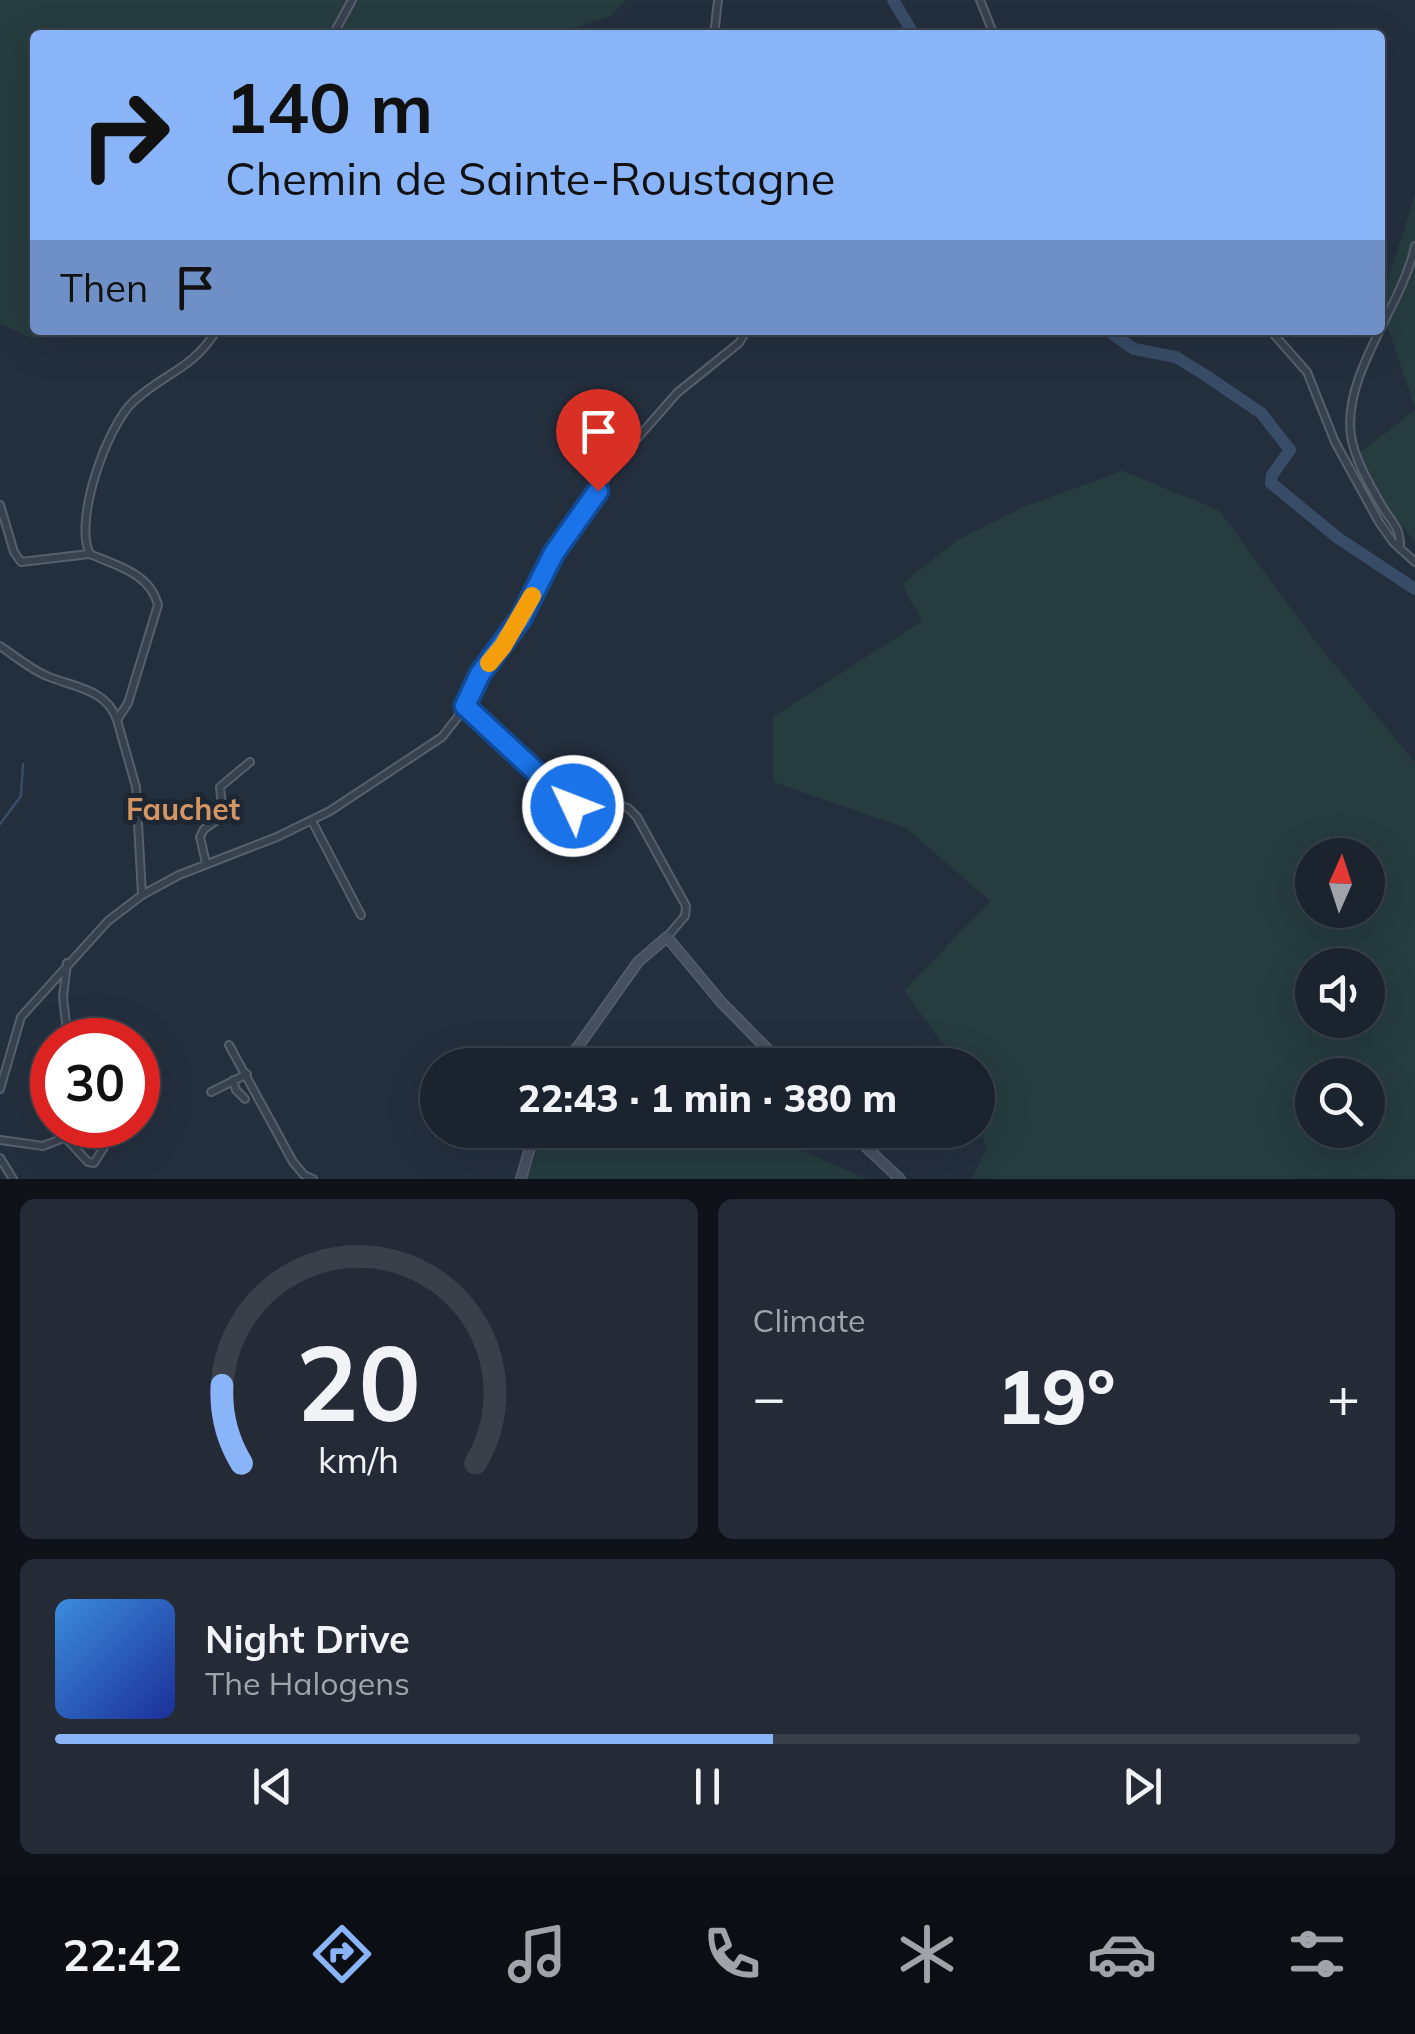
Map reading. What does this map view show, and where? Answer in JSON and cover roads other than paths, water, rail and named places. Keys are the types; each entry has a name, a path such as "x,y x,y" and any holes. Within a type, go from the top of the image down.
{"street":[{"path":"337,30 352,0"},
{"path":"715,30 718,0"},
{"path":"980,0 992,30"},
{"path":"1385,324 1408,274 1415,246"},
{"path":"90,554 85,538 92,490 116,423 133,401 188,365 212,335"},
{"path":"0,1088 4,1055 21,1016 100,928 142,895 206,863 277,838 312,820 442,737 465,706 480,674 521,618 560,544 620,458 678,393 744,335"},
{"path":"1274,335 1307,372 1348,467 1379,522 1415,562"},
{"path":"1380,335 1355,394 1351,428 1358,460 1400,530 1400,549"},
{"path":"0,505 15,556 21,562 90,554 136,574 154,592 157,614 128,703 117,720"},
{"path":"0,646 41,674 70,682 113,708 136,787 142,895"},
{"path":"465,706 576,809 590,811 616,804 631,810 686,906 685,916 638,962 577,1048"},
{"path":"206,863 200,838 204,828 224,814 220,787 250,762"},
{"path":"312,820 361,915"},
{"path":"668,936 721,1002 766,1048"},
{"path":"65,1018 63,997 68,962"},
{"path":"229,1045 293,1162 312,1179"},
{"path":"210,1092 247,1074"},
{"path":"233,1080 245,1099"},
{"path":"0,1140 30,1144"},
{"path":"75,1148 94,1164 104,1148"},
{"path":"521,1179 530,1148"},
{"path":"867,1148 900,1179"},
{"path":"0,1158 13,1179"}],"waterway":[{"path":"893,0 911,30"},
{"path":"1114,335 1134,349 1176,357 1261,413 1290,450 1272,475 1271,483 1338,538 1415,589"},
{"path":"0,824 21,796 23,764"}],"district":[{"name":"Fauchet","path":"183,809"}]}
